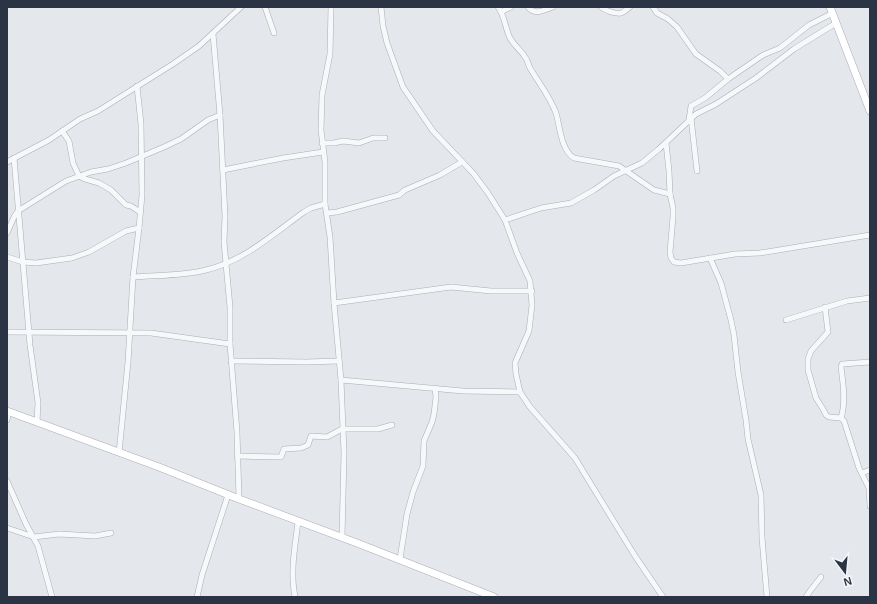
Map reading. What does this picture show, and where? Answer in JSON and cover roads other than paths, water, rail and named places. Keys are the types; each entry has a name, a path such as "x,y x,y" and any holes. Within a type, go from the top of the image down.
{"main road":[{"path":"831,10 870,111"},
{"path":"8,411 238,500 400,559 492,597"}],"street":[{"path":"7,162 28,152 80,120 114,102 193,51 241,7"},
{"path":"265,7 274,33"},
{"path":"331,7 330,54 322,95 321,112 325,204 330,237 341,380 344,453 342,538"},
{"path":"381,7 383,26 403,87 436,135 481,183 505,220 530,281 532,305 529,331 515,363 520,392 530,407 575,458 635,556 663,597"},
{"path":"512,7 499,9 511,39 517,49 526,57 528,65 551,102 556,114 564,144 570,156 611,164 626,170 654,190 670,194"},
{"path":"528,7 531,11 537,12 553,7"},
{"path":"601,7 618,13 624,12 630,7"},
{"path":"653,7 657,13 668,19 677,27 696,54 720,71 728,79"},
{"path":"697,171 690,120 691,106 705,98 728,79 763,55 786,44 809,25 831,10"},
{"path":"505,220 540,208 571,203 594,190 614,176 642,163 666,143 696,114 716,104 756,78 794,49 836,23"},
{"path":"213,34 223,170 225,216 224,242 230,307 230,344 237,432 238,500"},
{"path":"119,453 128,362 133,277 140,228 142,195 141,124 137,86"},
{"path":"7,233 18,211 66,181 95,171 108,169 142,156 181,139 208,120 220,115"},
{"path":"62,132 68,142 79,176 99,183 114,192 126,205 131,206 140,212"},
{"path":"322,143 343,141 359,143 373,138 385,138"},
{"path":"666,143 670,194 674,217 671,258 674,262 681,263 735,254 760,253 870,235"},
{"path":"223,170 323,152"},
{"path":"14,158 30,345 38,403 37,422"},
{"path":"327,212 337,212 399,195 405,190 440,175 462,162"},
{"path":"133,277 192,272 206,270 226,264 259,245 304,212 311,208 325,204"},
{"path":"7,257 23,262 48,262 72,258 89,252 126,231 140,228"},
{"path":"710,258 721,283 731,320 748,439 761,495 762,538 767,597"},
{"path":"334,303 451,287 491,291 532,291"},
{"path":"786,320 847,301 870,298"},
{"path":"825,307 828,332 811,351 808,359 808,370 816,398 826,415 829,417 841,418 844,421 850,442 869,488 870,506"},
{"path":"7,332 151,333 230,344"},
{"path":"231,361 339,361"},
{"path":"841,418 844,405 844,385 841,367 843,364 862,364 870,362"},
{"path":"341,380 435,389 520,392"},
{"path":"400,559 407,514 413,492 423,466 424,441 434,414 436,397 435,389"},
{"path":"7,420 8,411"},
{"path":"237,456 281,457 284,449 302,448 308,445 311,436 327,437 342,429 378,429 392,425"},
{"path":"862,473 870,470"},
{"path":"7,481 38,546 52,597"},
{"path":"197,597 202,575 228,495"},
{"path":"295,597 292,582 292,567 298,522"},
{"path":"7,528 34,537 60,534 95,536 110,534"},
{"path":"806,597 821,577"}]}
